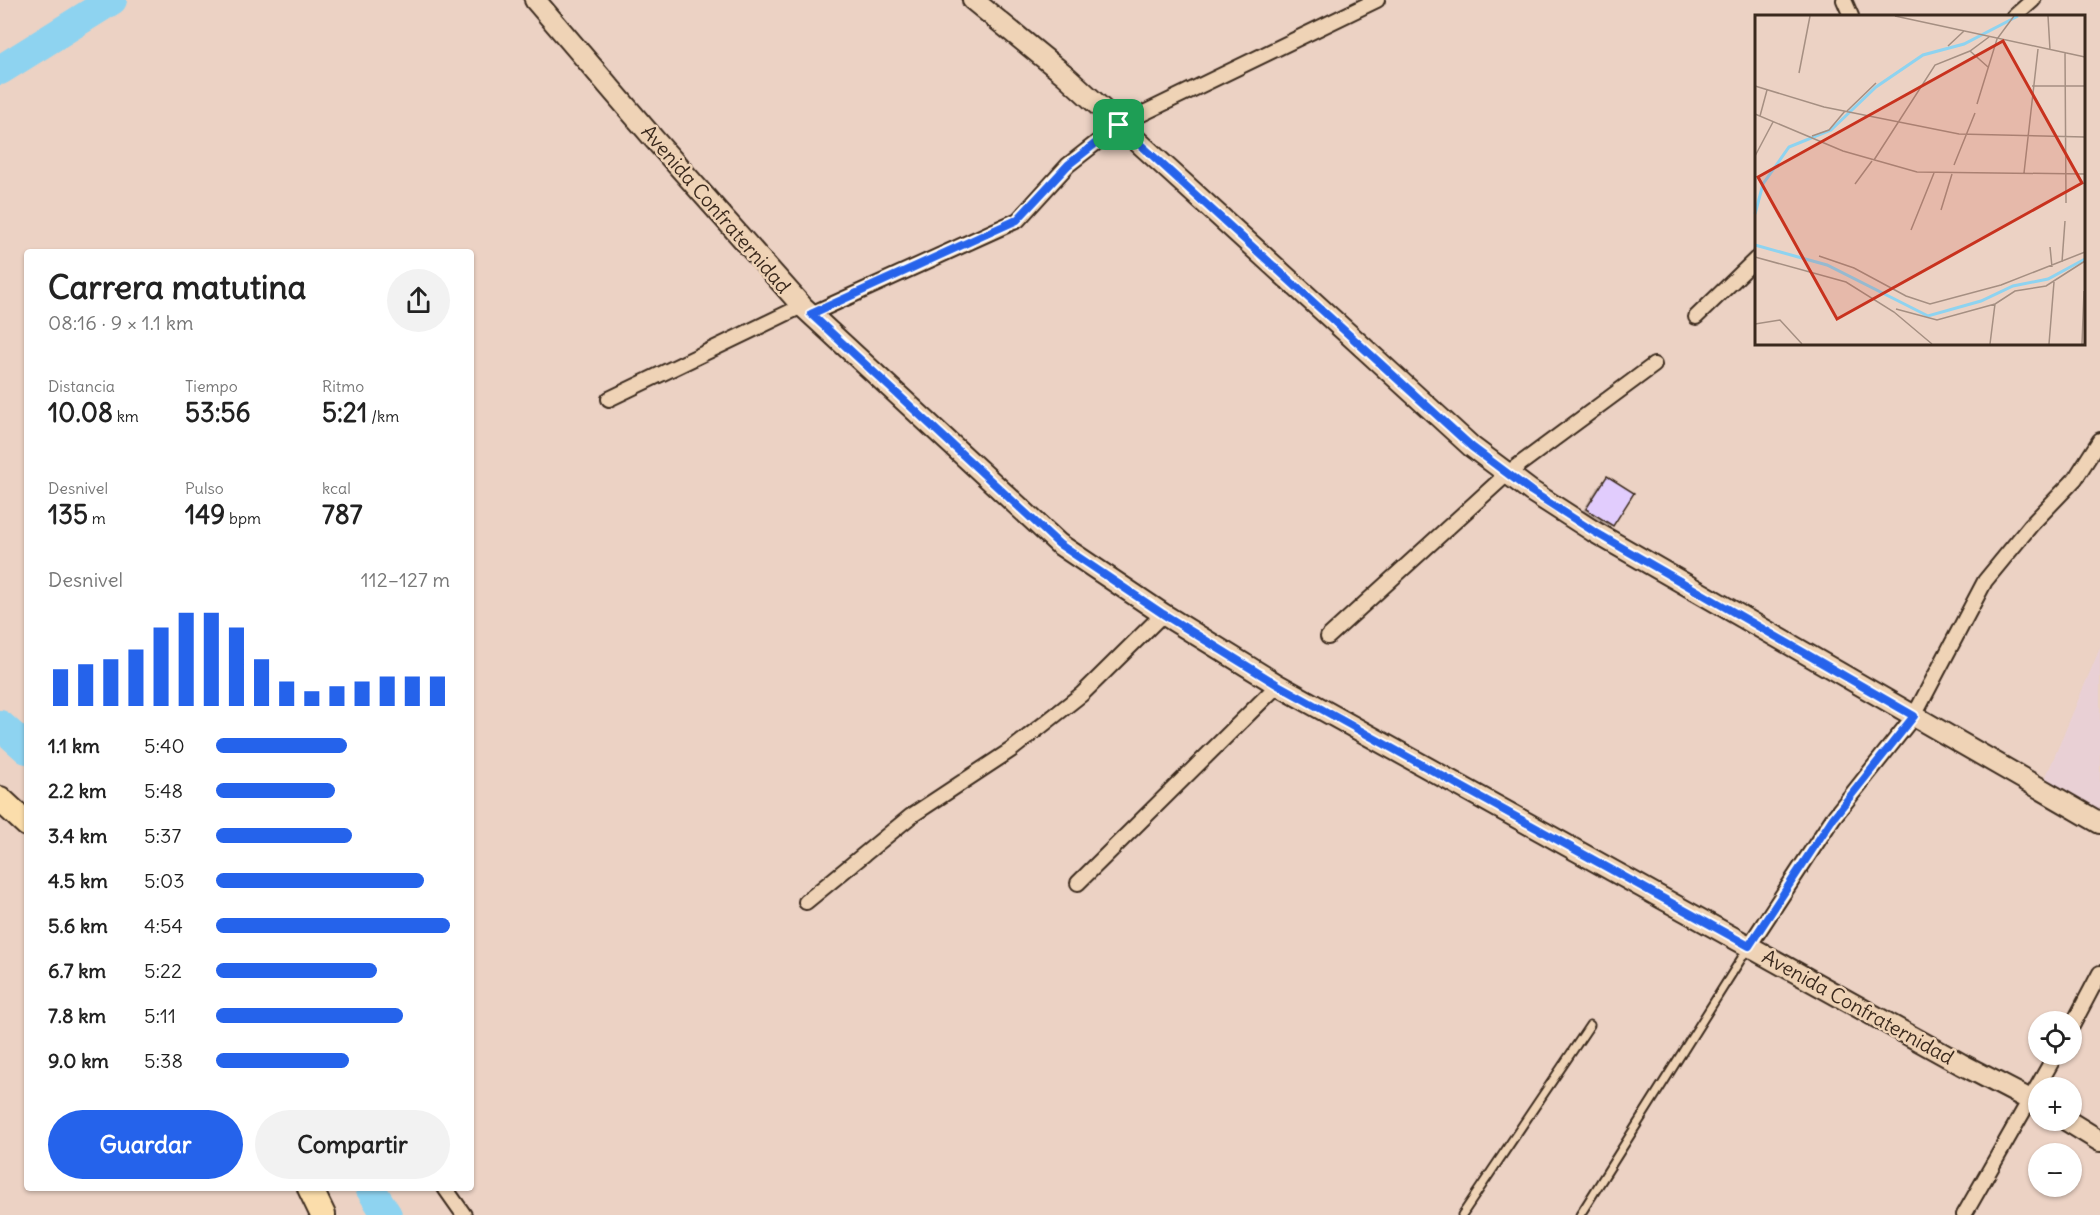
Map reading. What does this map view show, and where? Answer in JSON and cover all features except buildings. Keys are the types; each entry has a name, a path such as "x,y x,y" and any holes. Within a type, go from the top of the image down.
{"highway":[{"path":"0,799 24,821"},
{"path":"311,1191 323,1215"}],"main road":[{"name":"Avenida Confraternidad","path":"535,0 654,139 806,310 1059,544 1163,614 1278,685 1951,1058 2028,1098"},
{"path":"973,0 1065,75 1472,447 1593,531 2100,823"},
{"path":"2082,1130 2100,1141"}],"street":[{"path":"609,399 806,310 1017,220 1068,165 1119,125 1377,0"},
{"path":"1844,0 1851,15"},
{"path":"2016,15 2033,0"},
{"path":"1696,317 1755,260"},
{"path":"1328,637 1508,473 1654,365"},
{"path":"1749,946 1833,818 1914,716 1985,581 2031,525 2075,479 2100,440"},
{"path":"806,902 911,816 1011,750 1082,694 1163,614"},
{"path":"1078,883 1278,685"},
{"path":"2080,1011 2100,973"},
{"path":"1964,1215 2005,1141 2028,1111"},
{"path":"448,1191 464,1215"}],"lane":[{"path":"1580,1215 1749,946"},
{"path":"1462,1215 1590,1025"}],"shaded area":[{"path":"2100,648 2100,811 2045,779"}],"waterway":[{"path":"0,70 112,0"},
{"path":"0,725 24,746"},
{"path":"372,1191 387,1215"}],"route":[{"path":"1119,125 1472,447 1531,491 1593,531 1914,716 1833,818 1749,946 1278,685 1163,614 1059,544 811,314 1017,220 1068,165 1119,125"}]}
